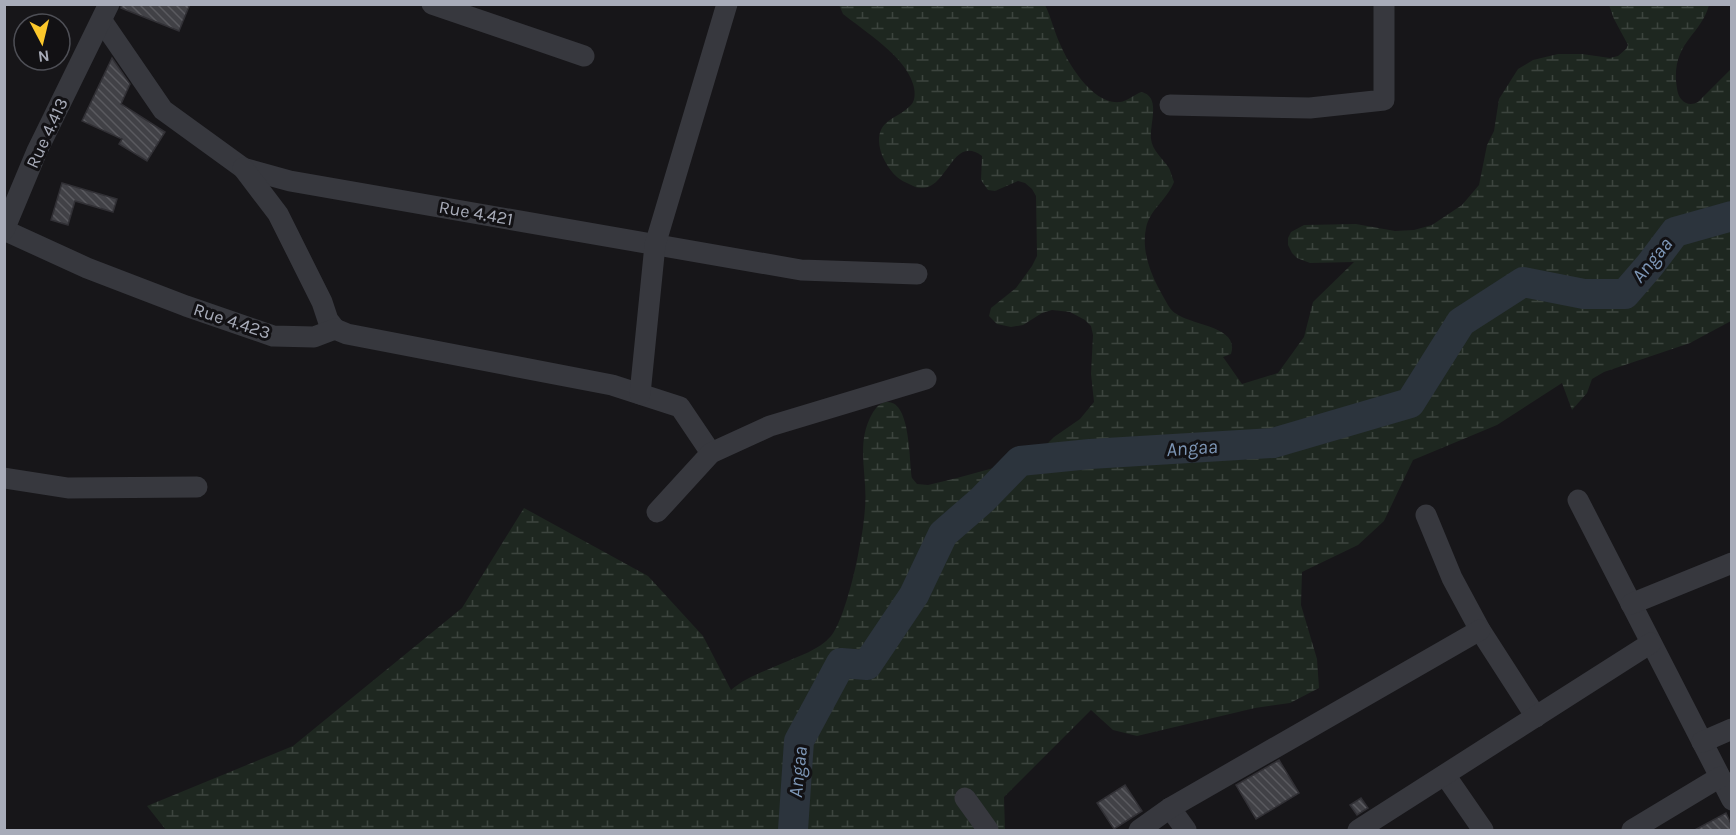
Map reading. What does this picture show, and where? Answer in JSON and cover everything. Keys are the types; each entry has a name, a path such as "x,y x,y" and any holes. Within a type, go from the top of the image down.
{"street":[{"path":"432,4 584,56"},
{"path":"640,394 655,245 726,4"},
{"path":"1170,105 1310,108 1384,100 1384,4"},
{"name":"Rue 4.421","path":"105,13 163,110 243,168 290,181 801,270 916,274"},
{"name":"Rue 4.413","path":"4,230 37,151 105,13"},
{"path":"243,168 278,214 334,329 347,334 612,384 680,407 711,453"},
{"name":"Rue 4.423","path":"4,230 87,268 273,336 314,337 334,329"},
{"path":"657,512 711,453 770,426 926,379"},
{"path":"4,478 68,488 197,487"},
{"path":"1578,500 1731,800"},
{"path":"1426,515 1452,578 1480,630 1536,717"},
{"path":"1631,604 1731,563"},
{"path":"1139,831 1170,808 1480,630"},
{"path":"1358,831 1651,643"},
{"path":"1702,742 1731,729"},
{"path":"1445,775 1482,831"},
{"path":"1632,831 1719,777"},
{"path":"965,798 988,831"},
{"path":"1170,808 1186,831"}],"green space":[{"path":"839,5 1045,5 1064,53 1083,82 1092,91 1110,101 1120,102 1141,92 1147,95 1153,105 1152,143 1169,168 1174,182 1148,221 1145,237 1146,256 1160,290 1173,312 1222,332 1228,338 1232,345 1231,354 1223,357 1242,384 1278,373 1304,337 1313,302 1354,262 1310,263 1297,258 1288,245 1291,232 1304,225 1356,224 1395,231 1414,230 1432,225 1462,205 1479,185 1487,145 1494,131 1499,99 1518,69 1533,60 1558,54 1582,54 1610,58 1618,56 1628,45 1609,5 1709,5 1700,24 1679,56 1676,81 1681,99 1694,104 1731,69 1731,321 1690,343 1604,372 1592,379 1587,393 1572,410 1562,383 1497,425 1413,460 1384,521 1358,545 1302,572 1301,605 1317,659 1319,688 1290,703 1255,708 1137,736 1113,730 1091,710 1004,797 1005,830 166,830 147,806 293,746 462,608 524,508 648,576 703,636 731,690 749,678 815,649 836,629 852,582 863,529 865,513 864,437 872,414 879,405 886,402 894,404 900,410 907,432 912,478 917,484 928,485 1034,457 1054,437 1080,419 1094,402 1091,374 1093,335 1091,326 1085,320 1070,312 1052,310 1042,313 1023,325 1011,327 997,324 989,316 991,308 1016,288 1037,256 1036,196 1032,189 1018,181 995,191 988,190 981,180 982,156 971,151 962,153 932,185 922,188 897,177 884,159 879,137 885,124 913,103 915,95 913,84 909,74 893,54 843,14"}],"building":[{"path":"122,4 190,4 179,31 121,8"},
{"path":"112,58 130,84 121,104 165,132 147,161 119,144 122,139 82,121"},
{"path":"62,183 117,199 113,212 75,201 68,225 51,220"},
{"path":"1279,760 1299,793 1256,819 1236,785"},
{"path":"1125,785 1142,811 1114,829 1097,803"},
{"path":"1361,798 1368,808 1357,815 1350,805"},
{"path":"1726,813 1731,824 1731,831 1693,831"}],"waterway":[{"name":"Angaa","path":"793,830 799,741 841,663 867,665 914,595 943,534 982,500 1020,461 1090,454 1273,443 1410,403 1461,322 1523,282 1584,294 1625,294 1675,232 1732,216"}]}
